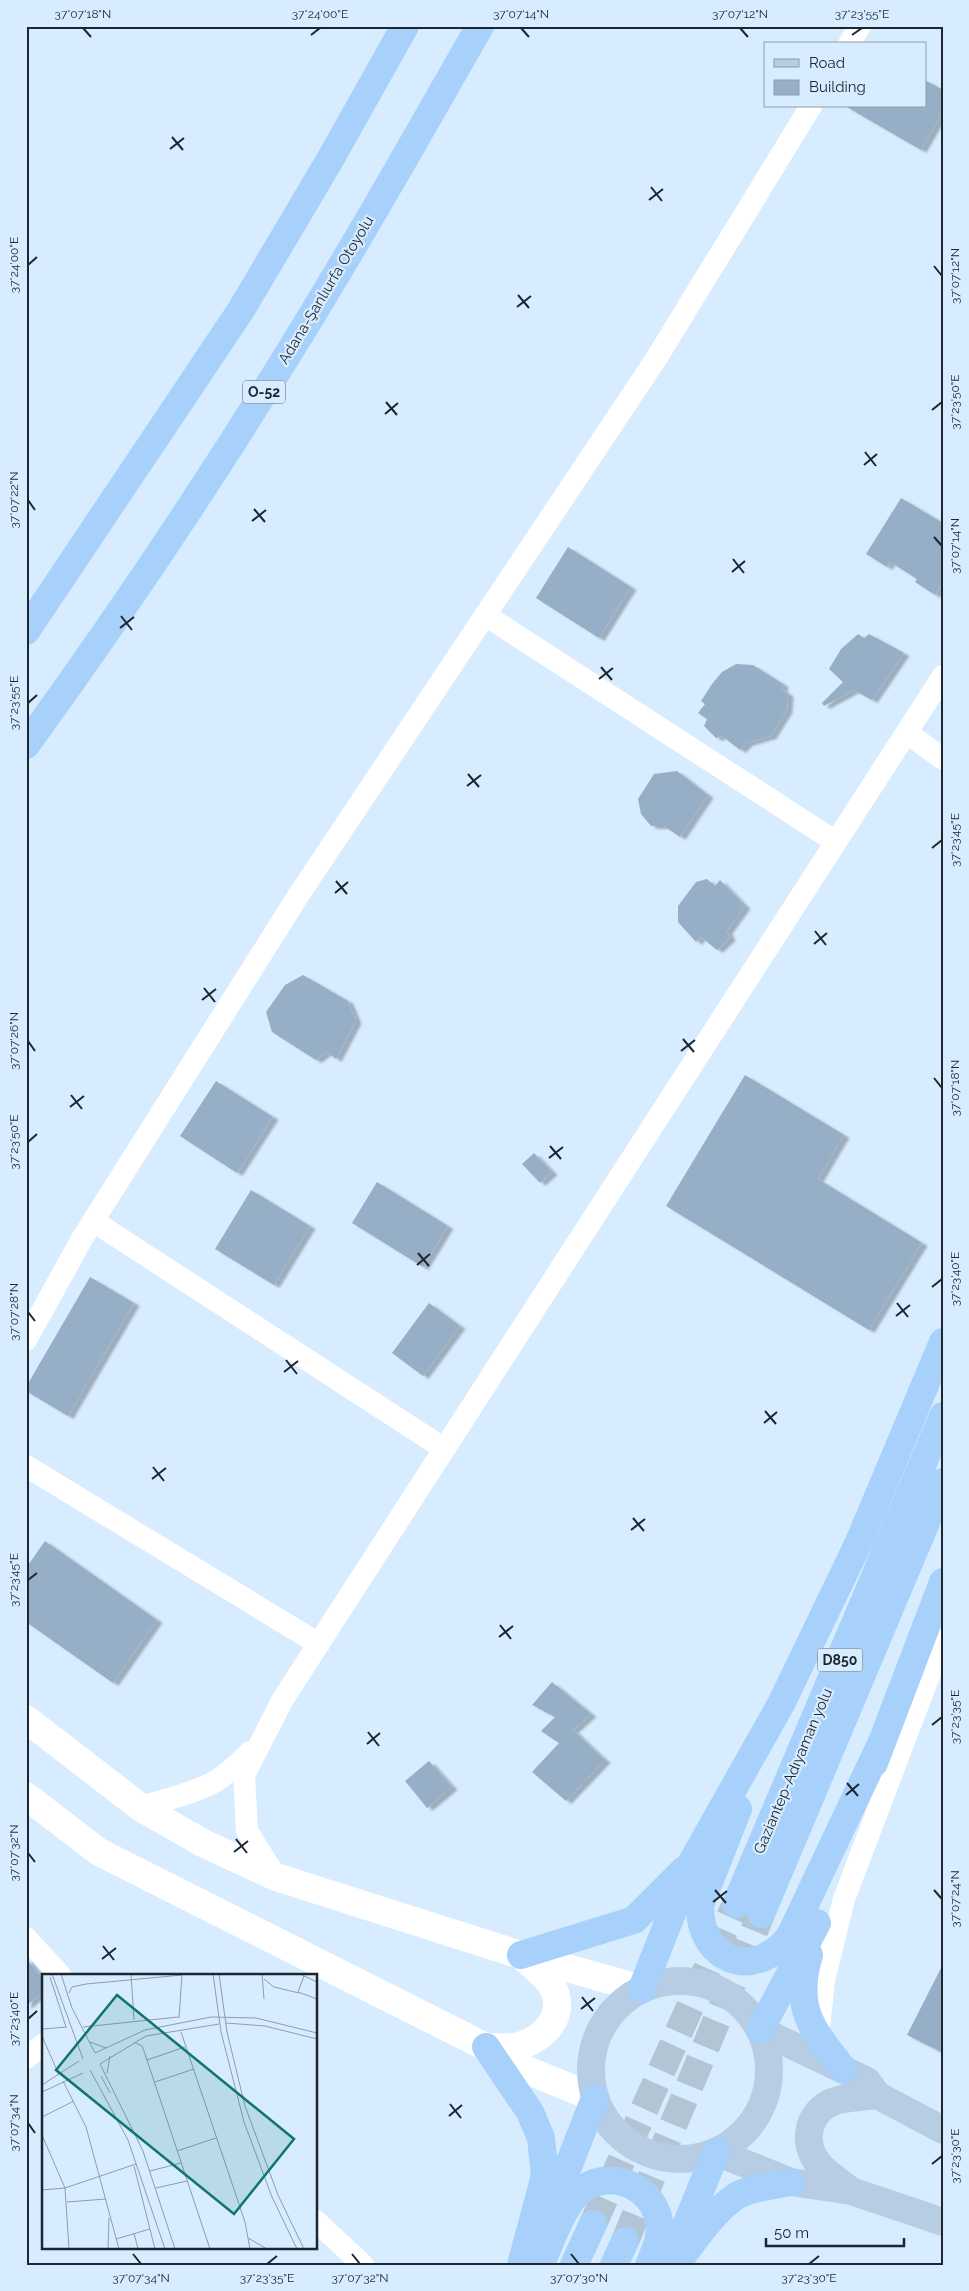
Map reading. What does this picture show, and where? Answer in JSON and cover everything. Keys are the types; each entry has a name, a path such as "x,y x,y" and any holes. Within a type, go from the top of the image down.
{"highway":[{"path":"26,631 241,310 406,26"},
{"name":"Adana-Şanlıurfa Otoyolu","path":"26,745 196,499 290,350 385,193 480,26"},
{"path":"642,1989 692,1862 781,1704 859,1542 943,1342"},
{"name":"Gaziantep-Adıyaman yolu","path":"736,1904 943,1416"},
{"name":"Gaziantep-Adıyaman yolu","path":"761,1914 943,1482"},
{"path":"844,2070 818,2037 804,2008 802,1988 806,1966 820,1917 880,1746 943,1582"},
{"path":"781,1704 700,1905 700,1921 705,1936 715,1949 728,1958 756,1961 770,1956 781,1948 790,1936 880,1746"},
{"path":"522,1956 634,1920 692,1862"},
{"path":"760,2030 820,1917"},
{"path":"486,2047 530,2112 541,2138 545,2176 522,2265"},
{"path":"529,2265 595,2098"},
{"path":"669,2265 716,2152"},
{"path":"540,2265 569,2204 588,2186 601,2181 614,2180 627,2182 639,2188 656,2209 660,2222 660,2236 649,2265"},
{"path":"676,2265 711,2220 738,2196 761,2187 791,2182"},
{"path":"574,2265 593,2224"}],"main road":[{"path":"678,1980 697,1982 716,1988 741,2005 760,2030 766,2047 769,2065 768,2084 763,2101 756,2117 745,2131 732,2143 716,2152 698,2157 679,2159 660,2157 642,2151 626,2141 613,2129 595,2098 591,2076 592,2055 598,2034 608,2016 624,2000 642,1989 678,1980"},
{"path":"760,2030 867,2081 877,2095 943,2130"},
{"path":"851,2191 818,2164 808,2146 809,2126 819,2110 837,2100 877,2095"},
{"path":"716,2152 791,2182 851,2191 943,2222"}],"street":[{"path":"850,42 860,26"},
{"path":"26,1340 92,1221 298,896 656,359 810,108"},
{"path":"486,615 836,842"},
{"path":"276,1877 247,1831 244,1775 258,1744 283,1699 320,1644 443,1448 943,676"},
{"path":"907,732 943,759"},
{"path":"92,1221 443,1448"},
{"path":"26,1466 320,1644"},
{"path":"818,2037 824,1980 844,1898 943,1639"},
{"path":"26,1719 140,1807 203,1843 276,1877 522,1956 642,1989"},
{"path":"140,1807 213,1782 233,1769 258,1744"},
{"path":"26,1796 99,1852 486,2047 524,2068 595,2098"},
{"path":"26,1938 59,1974"},
{"path":"486,2047 514,2047 537,2038 548,2030 555,2017 557,2004 554,1990 546,1978 522,1956"},
{"path":"26,2058 42,2046"},
{"path":"318,2223 363,2265"}],"building":[{"path":"926,81 943,90 943,111 921,150 848,108 926,108"},
{"path":"901,498 943,523 943,582 935,595 915,582 917,579 890,562 887,567 866,554"},
{"path":"568,547 631,587 599,638 536,598"},
{"path":"858,634 864,638 869,634 904,653 872,700 854,690 824,706 822,703 843,682 829,669 841,649"},
{"path":"736,664 753,665 783,684 782,689 788,694 787,710 771,736 747,743 740,750 722,736 716,738 704,726 707,719 698,713 705,704 701,701 712,684 722,672"},
{"path":"677,771 708,795 680,837 664,826 651,826 641,814 638,799 654,774"},
{"path":"707,879 715,886 720,880 745,906 727,931 730,938 717,950 701,937 696,942 678,922 678,906 696,882"},
{"path":"303,975 348,1001 356,1021 336,1059 327,1052 316,1060 272,1032 266,1012 285,985"},
{"path":"745,1075 844,1135 818,1179 922,1243 869,1330 666,1206"},
{"path":"216,1081 273,1117 237,1173 180,1136"},
{"path":"534,1153 552,1172 540,1183 522,1164"},
{"path":"377,1182 448,1226 423,1267 352,1223"},
{"path":"251,1190 310,1226 274,1285 215,1249"},
{"path":"90,1277 134,1303 68,1416 26,1391 26,1387"},
{"path":"429,1303 460,1326 423,1376 392,1353"},
{"path":"45,1541 157,1620 113,1683 26,1622 26,1568"},
{"path":"552,1682 591,1714 573,1730 605,1760 566,1801 532,1772 559,1743 541,1731 555,1717 532,1705"},
{"path":"429,1761 452,1787 427,1808 405,1781"},
{"path":"26,1958 42,1978 42,1993 26,2006"},
{"path":"943,1964 943,2053 907,2035"}],"tunnel":[{"path":"593,2224 736,1904"},
{"path":"625,2241 761,1914"}]}
